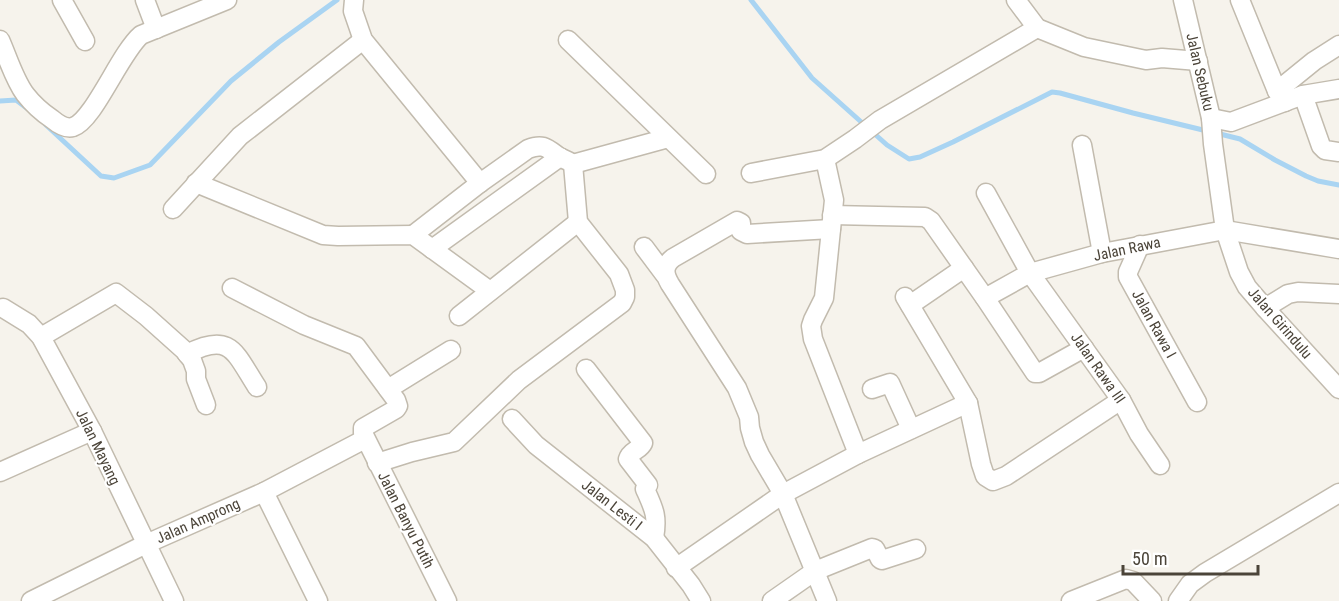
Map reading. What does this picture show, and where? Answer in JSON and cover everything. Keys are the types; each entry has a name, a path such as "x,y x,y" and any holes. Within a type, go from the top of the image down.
{"street":[{"path":"62,0 85,41"},
{"path":"145,0 156,29"},
{"path":"0,40 15,77 26,95 49,117 69,128 87,117 135,40 141,35 227,0"},
{"path":"354,0 353,11 363,40 480,183"},
{"path":"1016,0 1037,28 1084,47 1146,60 1162,58 1198,61"},
{"name":"Jalan Sebuku","path":"1183,0 1212,122 1213,144"},
{"path":"1240,0 1281,97"},
{"path":"751,173 825,159 880,120 1037,28"},
{"path":"173,209 240,135 363,40"},
{"path":"568,40 706,174"},
{"path":"1212,122 1231,122 1281,97 1314,61 1339,45"},
{"path":"1281,97 1339,88"},
{"path":"1303,95 1321,146 1325,150 1339,152"},
{"path":"432,249 567,160 668,138"},
{"name":"Jalan Girindulu","path":"1213,144 1225,230 1239,272 1265,308 1339,389"},
{"path":"1082,145 1102,253"},
{"path":"196,183 323,235 413,235 528,149 536,146 548,148 567,160 578,222 619,274 625,290 622,303 519,380 454,442 377,463"},
{"path":"825,159 834,200 824,298 813,320 813,339 858,453"},
{"name":"Jalan Rawa III","path":"986,193 1030,273 1121,400 1139,434 1160,465"},
{"path":"665,274 668,262 673,258 737,221 741,223 741,231 747,234 831,222 925,217 936,227 1035,373 1040,374 1084,348"},
{"path":"459,316 578,222"},
{"name":"Jalan Rawa","path":"985,298 1030,273 1102,253 1225,230 1339,249"},
{"path":"413,235 490,291"},
{"name":"Jalan Rawa I","path":"1140,245 1128,277 1197,402"},
{"path":"644,247 665,274 738,388 754,442 783,494 827,601"},
{"path":"964,268 907,301 968,403 985,476 993,481 1006,476 1121,400"},
{"path":"232,288 304,325 356,346 398,403 397,408 363,428 365,440"},
{"path":"1265,308 1288,294 1298,292 1339,294"},
{"path":"41,337 116,293 146,316 187,354 194,363 196,380 206,405"},
{"name":"Jalan Mayang","path":"1,308 29,324 41,337 92,431 174,601"},
{"path":"187,354 208,345 224,345 235,353 256,387"},
{"path":"387,389 451,350"},
{"path":"586,369 643,443 629,455 628,459 648,485 645,489 655,513 654,538"},
{"path":"872,389 890,383 911,429"},
{"path":"676,568 783,494 858,453 968,403"},
{"name":"Jalan Lesti I","path":"512,419 536,445 654,538 701,601"},
{"path":"0,472 92,431"},
{"name":"Jalan Banyu Putih","path":"365,440 447,601"},
{"name":"Jalan Amprong","path":"31,601 146,544 264,492 365,440"},
{"path":"264,492 318,601"},
{"path":"1178,601 1190,584 1205,573 1339,492"},
{"path":"772,601 815,571 872,548 882,560 916,549"},
{"path":"1071,601 1126,579 1133,581 1152,601"}],"waterway":[{"path":"46,125 101,176 114,178 150,165 231,81 279,42 337,0"},
{"path":"751,0 812,78 887,145 909,159 920,157 953,142 1052,92 1207,131"},
{"path":"0,101 16,100 28,109"},
{"path":"1216,133 1240,139 1306,176 1339,185"}]}
